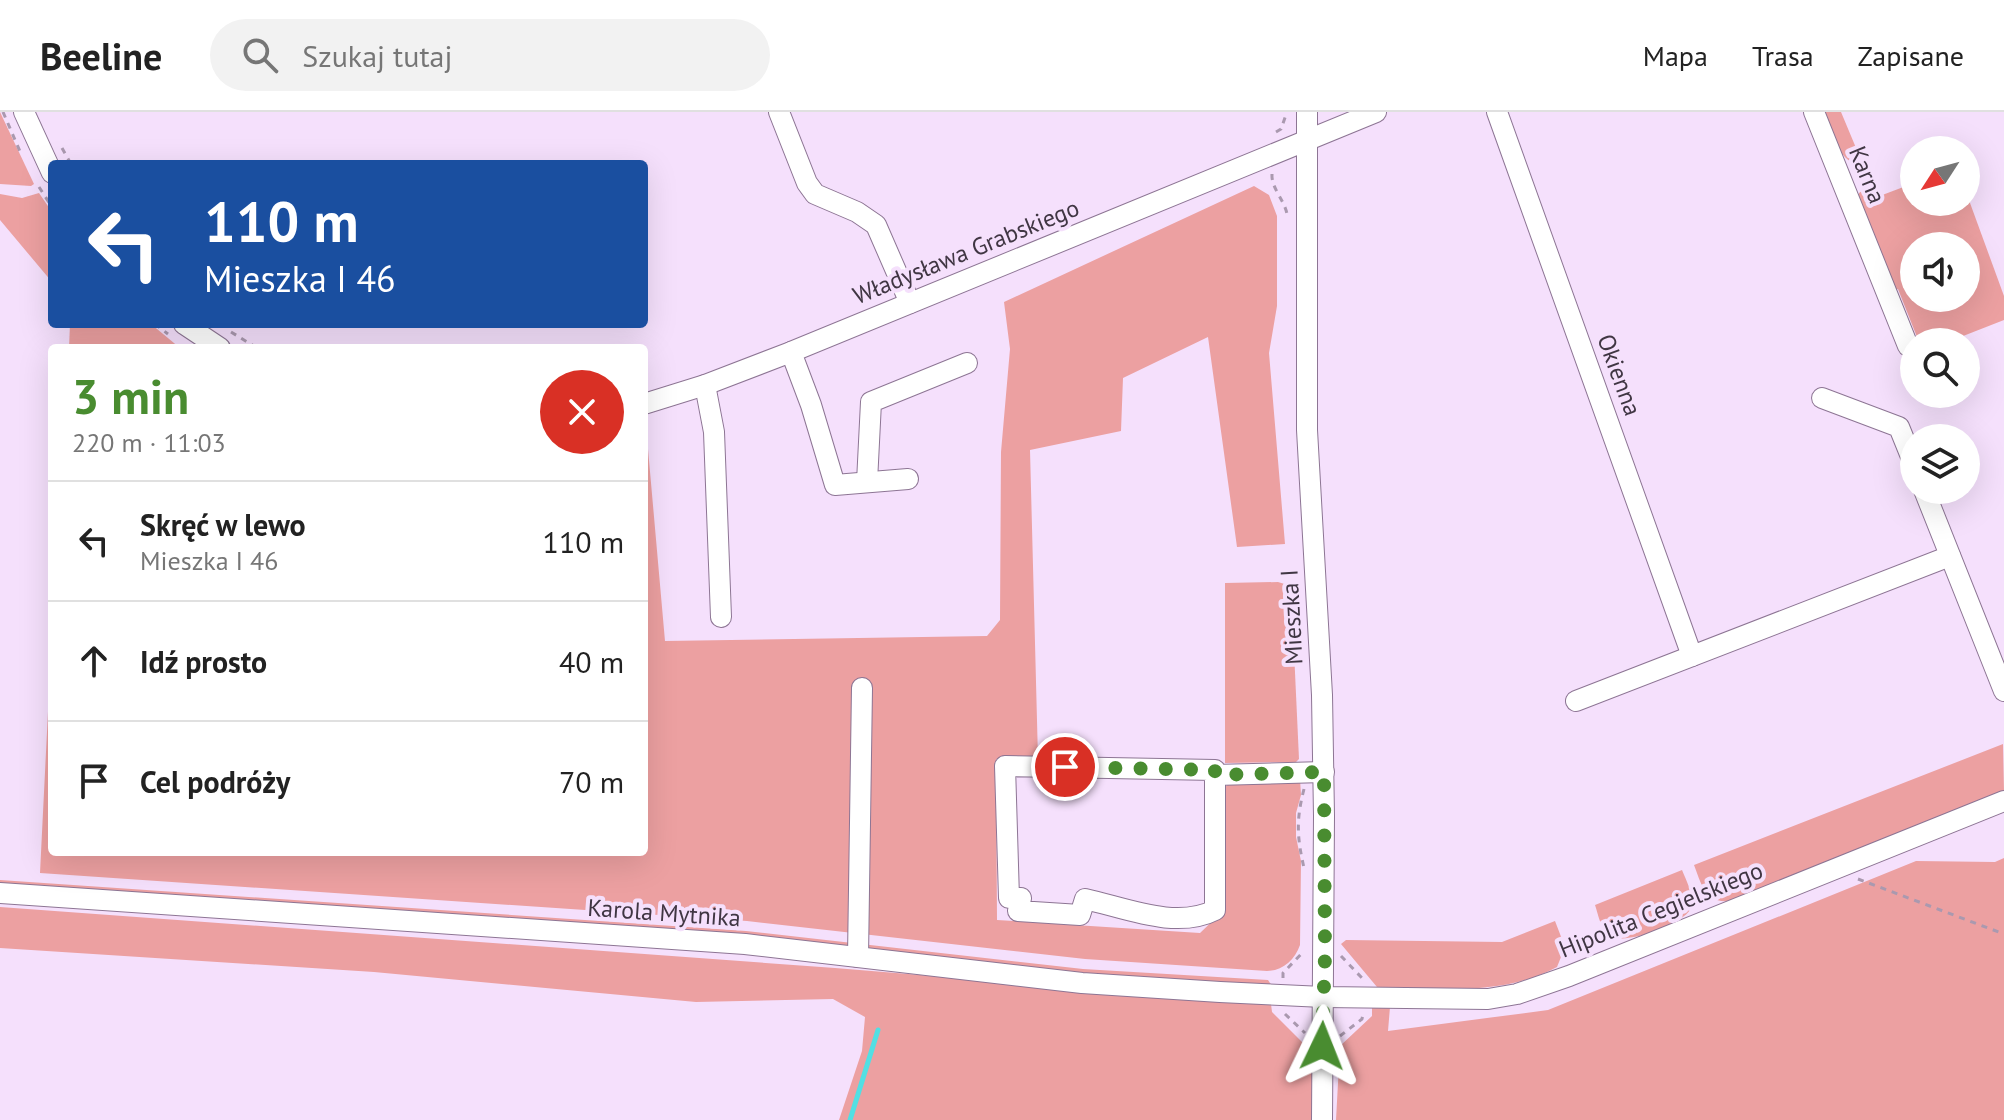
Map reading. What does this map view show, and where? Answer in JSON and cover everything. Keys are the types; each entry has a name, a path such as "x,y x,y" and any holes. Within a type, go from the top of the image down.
{"street":[{"path":"24,112 48,164"},
{"path":"779,112 807,183 815,194 857,212 876,225 910,303"},
{"name":"Mieszka I","path":"1307,112 1307,430 1324,772 1322,1120"},
{"name":"Władysława Grabskiego","path":"648,403 791,352 1376,112"},
{"name":"Okienna","path":"1497,112 1692,656"},
{"name":"Karna","path":"1814,112 1901,328"},
{"path":"194,328 225,340"},
{"path":"791,352 835,485 908,479"},
{"path":"867,482 871,402 967,363"},
{"path":"705,385 714,432 721,617"},
{"path":"1822,398 1900,429"},
{"path":"1930,504 2004,691"},
{"path":"1576,701 1950,556"},
{"path":"858,957 862,688"},
{"path":"1220,774 1215,910 1201,917 1179,920 1085,899 1080,915 1018,911 1021,898 1009,898 1005,766 1215,770 1220,774 1324,772"},
{"name":"Hipolita Cegielskiego","path":"1323,997 1488,999 1517,994 1577,973 2004,801"},
{"name":"Karola Mytnika","path":"0,893 745,944 1082,983 1323,997"}],"path":[{"path":"1305,785 1297,836 1305,870"},
{"path":"1832,870 2004,934"}],"shaded area":[{"path":"0,112 34,184 31,186 0,184"},
{"path":"1823,112 1841,112 1864,167 1842,154"},
{"path":"1871,185 1877,197 1900,188 1900,216 1975,216 2004,296 2004,320 1980,329 1913,328 1907,312 1980,312 1980,232 1900,232 1900,294 1898,289 1893,291 1858,203 1859,193"},
{"path":"1254,186 1269,195 1277,216 1277,306 1269,353 1285,544 1237,547 1208,337 1123,378 1121,431 1030,450 1038,759 996,759 997,920 1200,933 1225,909 1226,786 1231,783 1300,779 1296,837 1301,861 1300,945 1283,967 1267,971 1085,959 747,921 40,873 48,712 48,856 648,856 648,449 665,641 987,636 1000,620 1001,452 1010,349 1004,302"},
{"path":"39,193 48,206 48,277 0,220 0,194 22,198"},
{"path":"70,328 156,328 175,344 69,344"},
{"path":"1278,582 1291,586 1299,759 1296,762 1225,763 1225,583"},
{"path":"2003,744 2004,791 1728,901 1714,899 1702,885 1694,865"},
{"path":"2004,858 2004,1120 1336,1120 1340,1046 1372,1016 1372,1008 1390,1007 1388,1031 1548,1010 1916,861 1995,862"},
{"path":"1682,870 1692,906 1680,919 1631,938 1613,937 1606,932 1595,905"},
{"path":"0,880 746,931 1083,969 1268,980 1272,986 0,885"},
{"path":"0,907 835,968 1271,1004 1272,1012 1305,1045 1314,1046 1315,1120 839,1120 862,1051 865,1017 833,999 696,1002 374,972 0,948"},
{"path":"1555,921 1565,947 1557,967 1515,983 1492,987 1377,987 1341,944 1346,940 1502,942"}],"waterway":[{"path":"850,1120 878,1030"}],"route":[{"path":"1065,767 1215,770 1215,775 1324,772 1322,1046"}]}
